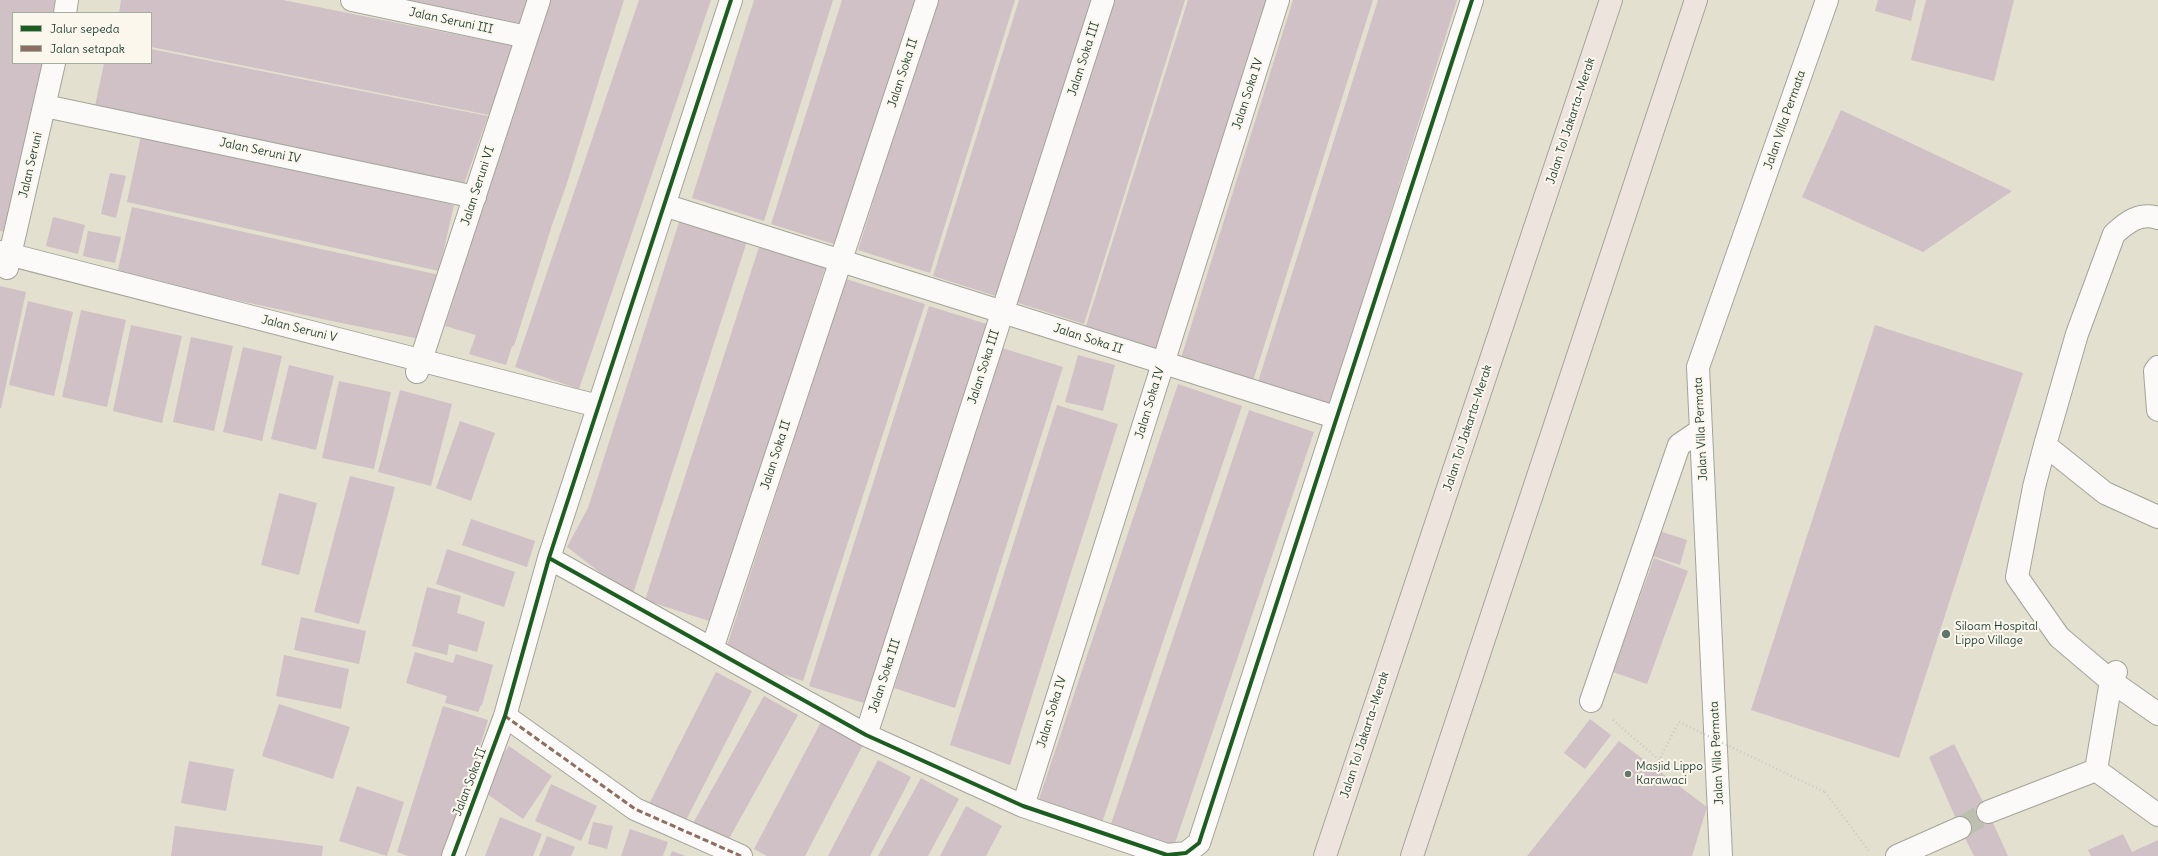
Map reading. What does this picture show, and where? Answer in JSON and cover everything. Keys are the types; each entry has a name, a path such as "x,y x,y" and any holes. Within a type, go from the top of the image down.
{"highway":[{"name":"Jalan Tol Jakarta–Merak","path":"1325,856 1611,0"},
{"path":"1412,856 1696,0"}],"street":[{"path":"65,12 67,0"},
{"name":"Jalan Seruni III","path":"352,0 527,37"},
{"name":"Jalan Seruni VI","path":"419,366 539,0"},
{"name":"Jalan Soka II","path":"453,856 505,716 549,558 731,0"},
{"name":"Jalan Soka II","path":"712,649 927,0"},
{"name":"Jalan Soka III","path":"866,735 1103,0"},
{"name":"Jalan Soka IV","path":"1023,806 1278,0"},
{"path":"549,558 866,735 1023,806 1167,855 1186,853 1199,843 1472,0"},
{"name":"Jalan Villa Permata","path":"1721,856 1698,367 1827,0"},
{"name":"Jalan Seruni","path":"4,260 45,106 54,64"},
{"name":"Jalan Seruni IV","path":"45,106 475,197"},
{"name":"Jalan Soka II","path":"664,205 1336,417"},
{"path":"2158,218 2148,215 2127,222 2114,234 2077,334 2045,445 2034,487 2017,577 2059,637 2114,676 2158,714"},
{"name":"Jalan Seruni V","path":"4,260 596,412"},
{"path":"2158,367 2155,371 2158,410"},
{"path":"1592,701 1679,445 1701,430"},
{"path":"2045,445 2105,494 2158,516"},
{"path":"2114,676 2158,701"},
{"path":"2096,770 2114,676"},
{"path":"505,716 635,810 741,856"},
{"path":"1988,812 2096,770"},
{"path":"2096,770 2158,815"},
{"path":"1897,856 1960,828"}],"path":[{"path":"1592,701 1659,760 1679,722 1825,792 1873,856"}],"building":[{"path":"0,0 60,0 57,12 12,12 12,64 46,64 10,233 0,231"},
{"path":"121,0 283,0 513,46 494,116 152,47 152,12 119,12"},
{"path":"408,0 534,0 529,25"},
{"path":"548,0 624,0 566,186 552,225 514,346 512,346 506,365 469,354 476,335 445,326"},
{"path":"639,0 711,0 579,389 515,367"},
{"path":"754,0 833,0 764,221 692,198"},
{"path":"842,0 921,0 843,247 771,224"},
{"path":"936,0 1015,0 930,273 858,250"},
{"path":"1019,0 1099,0 1005,299 933,276"},
{"path":"1106,0 1185,0 1084,324 1012,301"},
{"path":"1188,0 1268,0 1159,349 1086,326"},
{"path":"1293,0 1373,0 1253,381 1181,358"},
{"path":"1378,0 1457,0 1330,405 1258,382"},
{"path":"1878,0 1916,0 1911,21 1875,11"},
{"path":"1926,0 2014,0 1994,81 1911,60"},
{"path":"152,49 488,116 464,184 94,111 104,64 152,64"},
{"path":"1841,110 2012,191 1923,252 1802,197"},
{"path":"141,136 454,205 439,271 127,202"},
{"path":"110,173 126,176 116,218 101,214"},
{"path":"132,207 444,276 420,339 117,274"},
{"path":"681,216 748,238 632,597 567,547 588,508"},
{"path":"53,217 85,225 78,254 46,246"},
{"path":"88,231 121,237 115,263 83,256"},
{"path":"761,241 827,262 712,622 645,600"},
{"path":"846,279 925,304 803,681 724,655"},
{"path":"0,286 26,292 1,408 0,408"},
{"path":"28,301 73,312 54,396 9,385"},
{"path":"929,306 990,325 870,705 809,686"},
{"path":"81,310 126,320 107,407 62,397"},
{"path":"131,325 182,336 162,423 113,411"},
{"path":"1875,325 2023,373 1899,758 1751,710"},
{"path":"191,337 233,346 214,431 173,422"},
{"path":"243,347 282,356 262,441 223,432"},
{"path":"1002,348 1063,367 955,708 894,688"},
{"path":"1078,355 1115,365 1103,411 1065,402"},
{"path":"289,365 334,376 316,450 271,439"},
{"path":"339,381 391,392 374,469 322,458"},
{"path":"1178,384 1242,406 1102,823 1038,802"},
{"path":"400,390 452,404 431,486 378,472"},
{"path":"1057,405 1118,424 1010,765 950,745"},
{"path":"1249,410 1314,432 1173,849 1110,827"},
{"path":"460,421 495,433 471,501 436,488"},
{"path":"350,476 395,487 359,624 314,612"},
{"path":"279,493 317,503 299,575 261,565"},
{"path":"471,519 535,541 527,567 462,545"},
{"path":"1653,529 1687,540 1680,565 1646,554"},
{"path":"447,549 515,572 504,607 436,584"},
{"path":"1654,558 1688,571 1647,684 1613,672"},
{"path":"427,587 461,596 457,613 485,622 477,652 449,644 447,655 412,646"},
{"path":"301,617 366,631 359,664 294,650"},
{"path":"415,652 453,663 456,654 493,665 482,705 478,712 445,703 447,696 406,683"},
{"path":"284,655 349,669 341,709 276,696"},
{"path":"716,672 752,691 683,826 647,808"},
{"path":"764,696 798,715 726,844 692,825"},
{"path":"279,704 350,727 333,779 262,756"},
{"path":"443,706 488,720 446,856 408,856 397,852"},
{"path":"1590,719 1611,735 1585,769 1564,753"},
{"path":"821,722 863,745 805,856 767,856 754,849"},
{"name":"Masjid Lippo Karawaci","path":"1619,741 1707,807 1692,856 1527,856"},
{"path":"1954,744 2008,856 1974,856 1960,828 1929,757"},
{"path":"509,746 552,776 523,819 480,789"},
{"path":"878,760 911,777 870,856 828,856"},
{"path":"189,761 234,769 226,811 181,803"},
{"path":"921,778 959,799 928,856 878,856"},
{"path":"551,784 597,806 581,841 535,821"},
{"path":"357,786 404,802 387,856 339,841"},
{"path":"966,806 1002,826 986,856 940,856"},
{"path":"500,817 542,834 533,856 485,856"},
{"path":"593,822 613,826 607,849 588,844"},
{"path":"175,826 323,846 322,856 171,856"},
{"path":"630,829 668,842 663,856 621,856"},
{"path":"2123,834 2132,852 2158,840 2158,856 2091,856 2088,850"},
{"path":"547,836 575,847 571,856 539,856"},
{"path":"672,851 686,856 670,856"}],"tunnel":[{"path":"1960,828 1988,812"}],"marked path":[{"path":"505,716 635,809 741,856"}],"cycle path":[{"path":"453,856 505,716 549,558 731,0"},
{"path":"549,558 866,735 1023,806 1167,855 1186,853 1199,843 1472,0"}],"place":[{"name":"Siloam Hospital Lippo Village","path":"1946,634"},
{"name":"Masjid Lippo Karawaci","path":"1628,774"}]}
